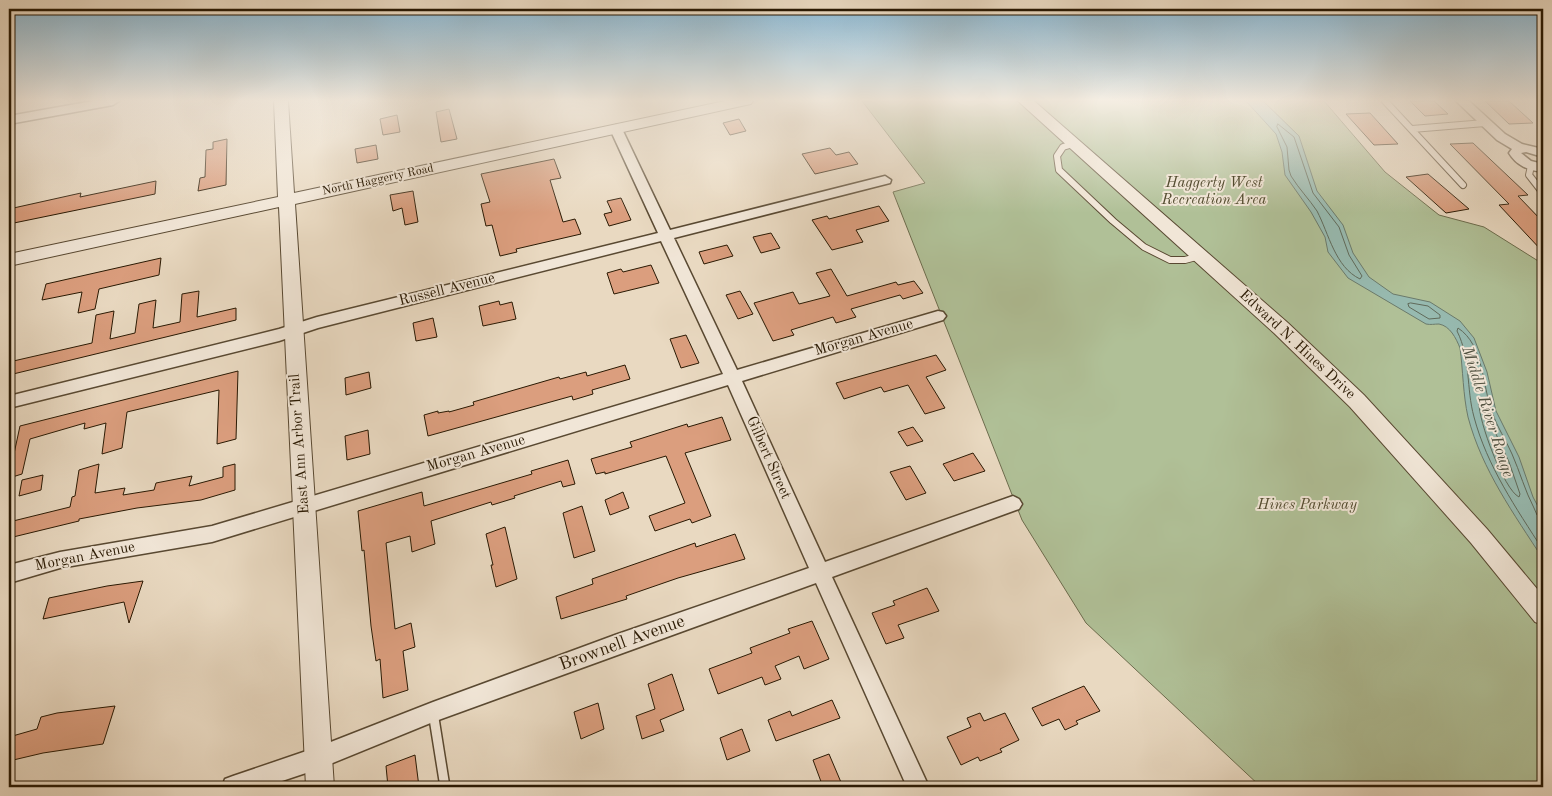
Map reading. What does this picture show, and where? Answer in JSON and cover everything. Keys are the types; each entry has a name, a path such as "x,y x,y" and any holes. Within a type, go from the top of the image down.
{"street":[{"name":"East Ann Arbor Trail","path":"284,138 293,330 307,533 320,787"},
{"name":"North Haggerty Road","path":"9,260 574,138"},
{"name":"Gilbert Street","path":"620,138 732,377 918,787"},
{"name":"Edward N. Hines Drive","path":"1066,138 1281,328 1357,401 1479,536 1543,614"},
{"path":"1503,138 1520,148 1543,153"},
{"path":"1520,148 1515,153 1519,160 1537,167"},
{"name":"Russell Avenue","path":"9,402 293,330 317,322 885,180"},
{"name":"Morgan Avenue","path":"9,574 60,560 212,534 259,521 304,505 938,316"},
{"name":"Brownell Avenue","path":"233,787 318,758 433,712 615,645 1013,504"}],"lane":[{"path":"1420,138 1463,185"},
{"path":"1073,144 1063,147 1058,156 1059,170 1147,250 1170,260 1192,260 1200,256"},
{"path":"1537,167 1529,175 1543,193"},
{"path":"433,712 445,787"}],"green space":[{"name":"Hines Parkway","path":"891,138 1356,138 1385,172 1439,215 1484,227 1543,264 1543,787 1261,787 1086,623 1022,520 893,192 925,183"}],"water":[{"name":"Middle River Rouge","path":"1277,138 1300,138 1317,191 1343,225 1353,253 1369,277 1393,294 1430,302 1460,321 1474,338 1487,372 1496,411 1519,457 1533,497 1543,516 1543,559 1500,491 1474,436 1466,409 1460,348 1454,337 1443,325 1426,324 1348,278 1328,252 1325,237 1311,212 1285,175 1282,152"}],"building":[{"path":"440,138 457,139 441,142"},
{"path":"1368,138 1393,138 1398,144 1374,145"},
{"path":"227,139 226,185 198,191 200,178 205,177 206,150 213,149 213,142"},
{"path":"1473,143 1528,195 1518,196 1543,222 1543,252 1499,205 1509,204 1450,144"},
{"path":"376,145 378,159 357,163 355,149"},
{"path":"830,148 836,155 849,152 858,164 815,174 802,154"},
{"path":"554,159 561,178 550,180 563,222 575,219 581,234 516,249 517,252 500,256 492,225 486,226 481,204 490,202 481,174"},
{"path":"1428,174 1469,209 1446,213 1406,177"},
{"path":"156,181 155,194 9,224 9,209 81,193 80,197"},
{"path":"413,191 418,222 405,225 402,208 393,211 390,195"},
{"path":"621,198 631,220 609,226 604,214 612,212 607,201"},
{"path":"879,206 889,221 856,230 863,242 832,250 812,220 827,216 829,219"},
{"path":"771,233 780,248 761,253 753,237"},
{"path":"727,245 733,256 704,264 699,252"},
{"path":"161,258 159,275 99,289 95,309 78,313 82,292 42,300 46,284"},
{"path":"651,265 659,283 614,294 607,273 621,269 623,272"},
{"path":"831,269 847,296 896,282 898,285 914,281 923,293 903,299 900,295 851,309 856,317 836,323 833,317 791,330 794,335 773,341 754,303 793,292 799,304 830,296 816,273"},
{"path":"199,291 197,317 236,308 236,320 9,375 9,362 92,343 96,315 114,311 110,339 135,333 139,304 156,300 153,328 180,322 182,294"},
{"path":"740,291 753,314 738,319 726,295"},
{"path":"499,301 500,305 512,302 516,319 483,326 479,306"},
{"path":"433,318 437,337 416,341 413,323"},
{"path":"686,335 699,363 681,368 670,339"},
{"path":"936,355 946,370 926,377 945,408 925,414 908,385 884,392 881,387 844,399 836,383"},
{"path":"625,365 630,379 592,390 593,394 573,400 572,396 428,436 424,415 438,411 438,413 449,412 474,405 473,402 559,377 560,379 586,372 587,376"},
{"path":"238,371 236,439 217,444 219,390 127,412 122,448 102,454 106,423 84,429 85,423 30,439 22,474 9,478 9,464 12,463 20,426"},
{"path":"369,372 371,388 346,395 345,378"},
{"path":"722,417 731,440 685,453 711,516 692,523 690,519 655,531 649,516 685,503 666,456 605,474 605,472 596,474 591,459 632,447 630,442 687,424 688,427"},
{"path":"913,427 923,441 907,446 898,432"},
{"path":"368,430 370,454 347,460 345,436"},
{"path":"973,453 985,471 954,481 943,464"},
{"path":"568,460 575,484 563,487 561,481 514,496 515,498 492,505 491,502 431,521 435,544 412,552 410,536 386,543 395,629 411,623 415,647 403,651 408,690 383,698 380,659 376,661 371,626 364,550 362,551 358,511 422,492 424,506 532,474 531,471"},
{"path":"99,464 95,493 125,488 123,495 154,490 156,483 192,476 189,486 223,477 223,467 235,464 235,490 201,500 137,508 79,519 79,521 9,538 9,522 70,507 72,497 75,496 79,470"},
{"path":"910,466 926,493 906,500 890,472"},
{"path":"43,475 41,490 19,496 22,480"},
{"path":"623,492 629,508 610,515 605,500"},
{"path":"582,506 595,551 574,558 563,513"},
{"path":"505,527 517,579 496,587 486,534"},
{"path":"735,534 745,559 678,578 626,596 627,599 561,619 556,597 593,584 592,579 695,543 696,547"},
{"path":"143,581 129,623 124,602 43,619 49,598"},
{"path":"927,588 939,611 898,625 904,638 886,644 872,613 895,605 893,601"},
{"path":"812,621 829,659 804,669 799,656 775,666 781,679 765,685 762,677 718,694 709,669 752,653 750,648 790,633 788,629"},
{"path":"672,674 684,710 660,720 664,731 642,739 636,716 655,709 648,684"},
{"path":"1084,686 1100,711 1076,721 1078,724 1065,730 1059,719 1042,726 1032,708"},
{"path":"832,700 840,718 776,741 768,720 790,711 792,716"},
{"path":"598,703 604,729 581,739 574,712"},
{"path":"115,706 103,744 43,753 9,761 9,737 37,729 41,717 57,713"},
{"path":"980,713 984,721 1005,713 1019,740 1000,749 1002,752 980,761 978,757 961,765 947,737 971,727 967,718"},
{"path":"742,729 750,751 727,760 720,738"},
{"path":"829,754 843,787 823,787 813,760"},
{"path":"415,755 419,787 388,787 386,766"}],"park label":[{"name":"Haggerty West Recreation Area","path":"1214,192"}]}
